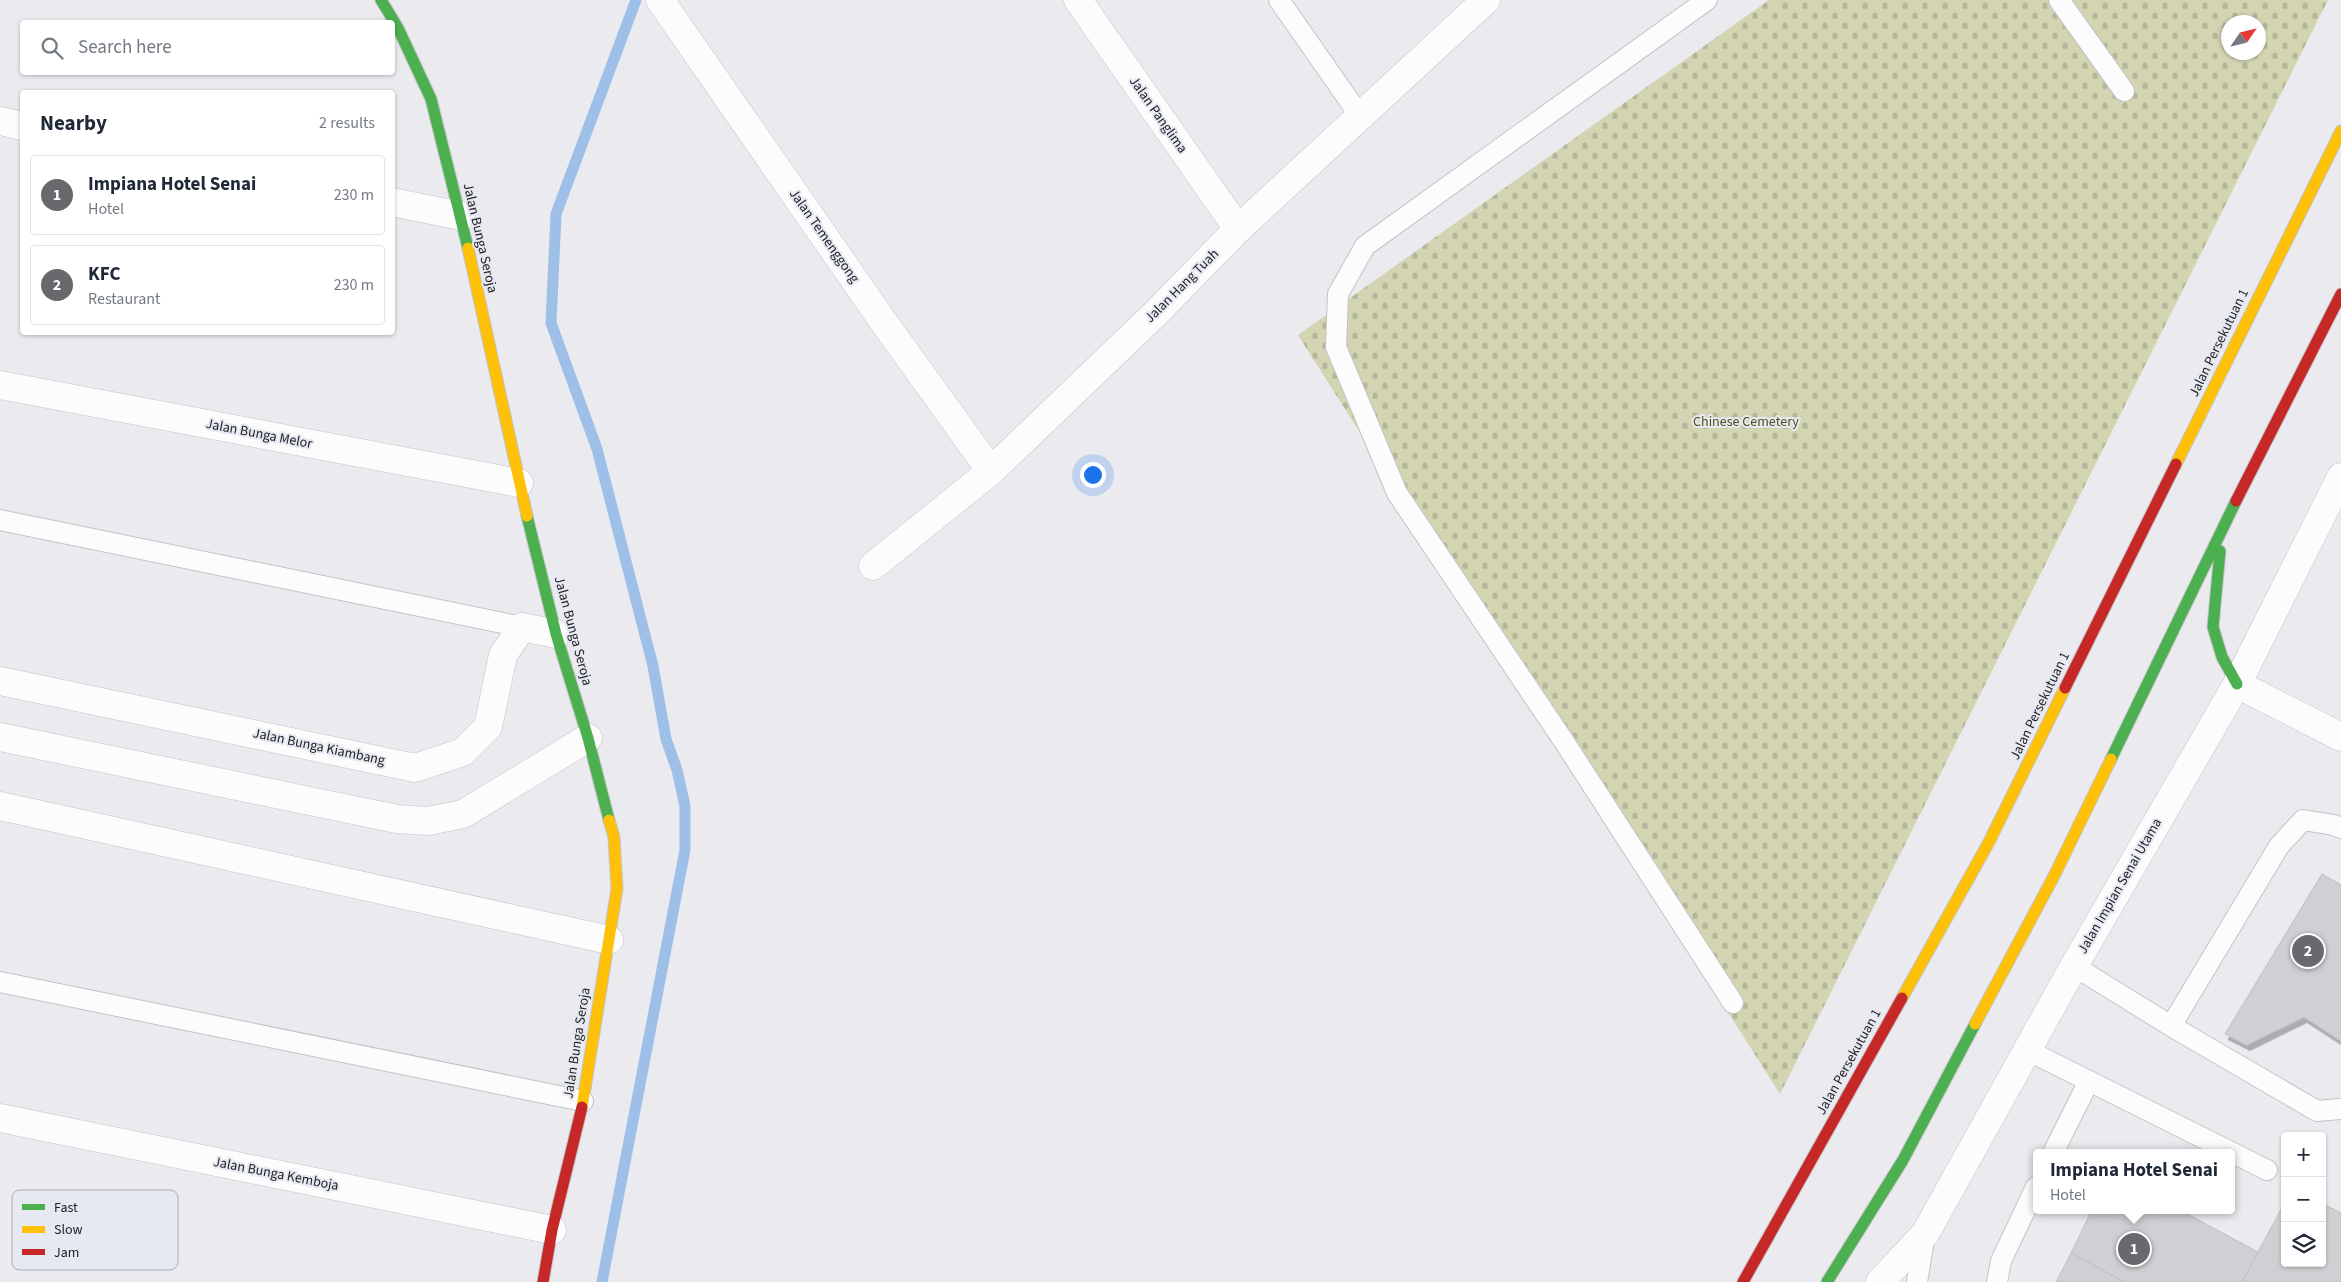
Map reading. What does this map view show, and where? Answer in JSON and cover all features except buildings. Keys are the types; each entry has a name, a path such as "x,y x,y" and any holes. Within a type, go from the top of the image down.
{"main road":[{"name":"Jalan Bunga Seroja","path":"381,0 393,20"},
{"name":"Jalan Bunga Seroja","path":"395,23 431,99 461,216 519,483 556,634 588,738 614,837 617,889 609,940 583,1101 552,1230 543,1282"},
{"name":"Jalan Persekutuan 1","path":"1743,1282 1989,842 2341,131"},
{"path":"1827,1282 1903,1160 2049,885 2225,522 2341,294"},
{"path":"2225,522 2217,571 2213,627 2222,657 2237,684"}],"street":[{"name":"Jalan Temenggong","path":"661,0 885,324 991,471"},
{"name":"Jalan Panglima","path":"1078,0 1238,229"},
{"name":"Jalan Hang Tuah","path":"873,566 991,471 1156,313 1238,229 1486,0"},
{"path":"0,121 20,126"},
{"path":"395,203 461,216"},
{"name":"Jalan Bunga Melor","path":"0,385 519,483"},
{"name":"Jalan Impian Senai Utama","path":"1880,1282 1925,1234 2074,966 2237,684 2341,477"},
{"path":"522,627 556,634"},
{"name":"Jalan Bunga Kiambang","path":"0,680 415,768 463,752 488,727 503,655 522,627"},
{"path":"2237,684 2341,737"},
{"path":"0,737 388,817 428,821 462,814 588,738"},
{"path":"0,806 609,940"},
{"name":"Jalan Bunga Kemboja","path":"0,1118 552,1230"}],"lane":[{"path":"1279,0 1360,116"},
{"path":"1706,0 1365,246 1338,294 1336,347 1397,492 1565,743 1733,1004"},
{"path":"2059,0 2124,91"},
{"path":"0,520 522,627"},
{"path":"2171,1026 2278,846 2303,820 2341,828"},
{"path":"2074,966 2171,1026 2316,1111 2341,1109"},
{"path":"0,982 583,1101"},
{"path":"2027,1050 2225,1149"},
{"path":"2055,1149 2089,1081"},
{"path":"2235,1154 2267,1170"},
{"path":"1997,1282 2001,1261 2033,1193"},
{"path":"1917,1282 1925,1234"}],"green space":[{"name":"Chinese Cemetery","path":"1769,0 2328,0 1780,1094 1298,335"}],"waterway":[{"path":"602,1282 685,850 685,806 677,770 666,739 653,666 597,449 551,323 556,214 636,0"}],"traffic: fast":[{"path":"381,0 393,20"},
{"path":"395,23 431,99 468,248"},
{"path":"2111,759 2236,501"},
{"path":"527,516 556,634 588,738 609,820"},
{"path":"2220,551 2213,627 2222,657 2237,684"},
{"path":"1827,1282 1903,1160 1975,1024"}],"traffic: slow":[{"path":"2176,464 2341,131"},
{"path":"468,248 527,516"},
{"path":"1902,998 1989,842 2065,688"},
{"path":"1975,1024 2054,876 2111,759"},
{"path":"582,1107 617,889 614,837 609,820"}],"traffic: jam":[{"path":"2236,501 2341,294"},
{"path":"2065,688 2176,464"},
{"path":"1743,1282 1902,998"},
{"path":"543,1282 552,1230 582,1107"}],"place":[{"name":"KFC","path":"2308,951"},
{"name":"Impiana Hotel Senai","path":"2134,1249"}]}
